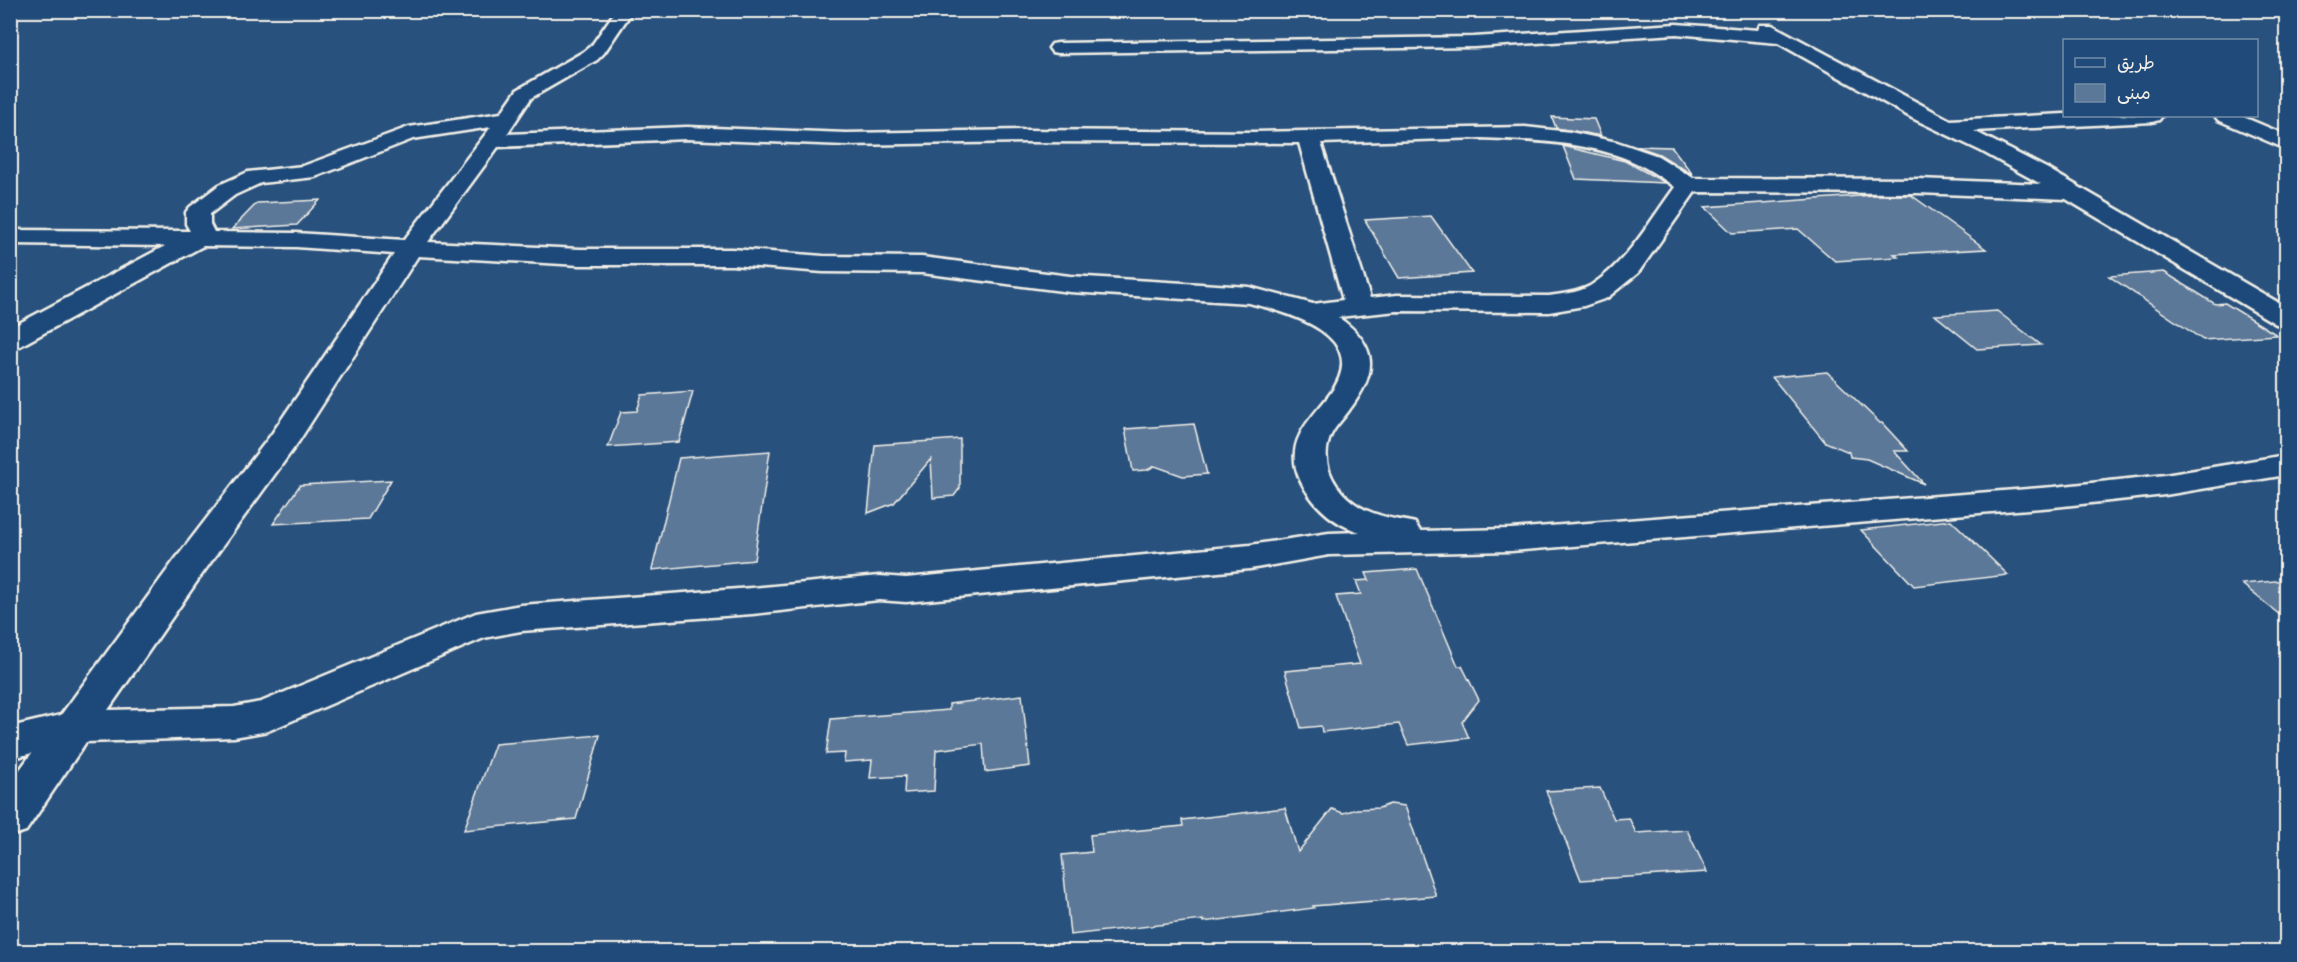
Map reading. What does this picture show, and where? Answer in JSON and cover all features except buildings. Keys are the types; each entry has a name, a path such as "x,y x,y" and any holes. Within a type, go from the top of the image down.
{"street":[{"path":"10,818 188,569 283,441 411,248 524,94 590,56 598,49 625,10"},
{"path":"1738,15 1785,38 1919,114 1989,146 2286,318"},
{"path":"1058,48 1474,42 1676,29 1785,38"},
{"path":"1948,126 2132,117"},
{"path":"2227,117 2286,143"},
{"path":"10,340 198,239 202,231 198,224 198,212 227,190 256,177 307,172 409,133 499,129 846,139 1308,136 1481,132 1570,138 1609,147 1650,161 1688,185 1918,186 2071,192"},
{"path":"1308,136 1359,308"},
{"path":"1311,312 1397,303 1549,304 1575,300 1598,292 1629,268 1688,185"},
{"path":"10,237 296,240 580,257 732,257 823,264 922,265 1070,284 1249,295 1311,312 1346,337 1353,349 1357,365 1350,385 1315,437 1310,456 1313,476 1326,496 1340,509 1367,523 1404,531 1510,540"},
{"path":"10,743 76,727 234,722 268,716 377,670 448,636 477,626 521,618 752,601 879,588 906,590 1250,557 1329,544 1510,540 2054,497 2165,485 2286,465"}]}
